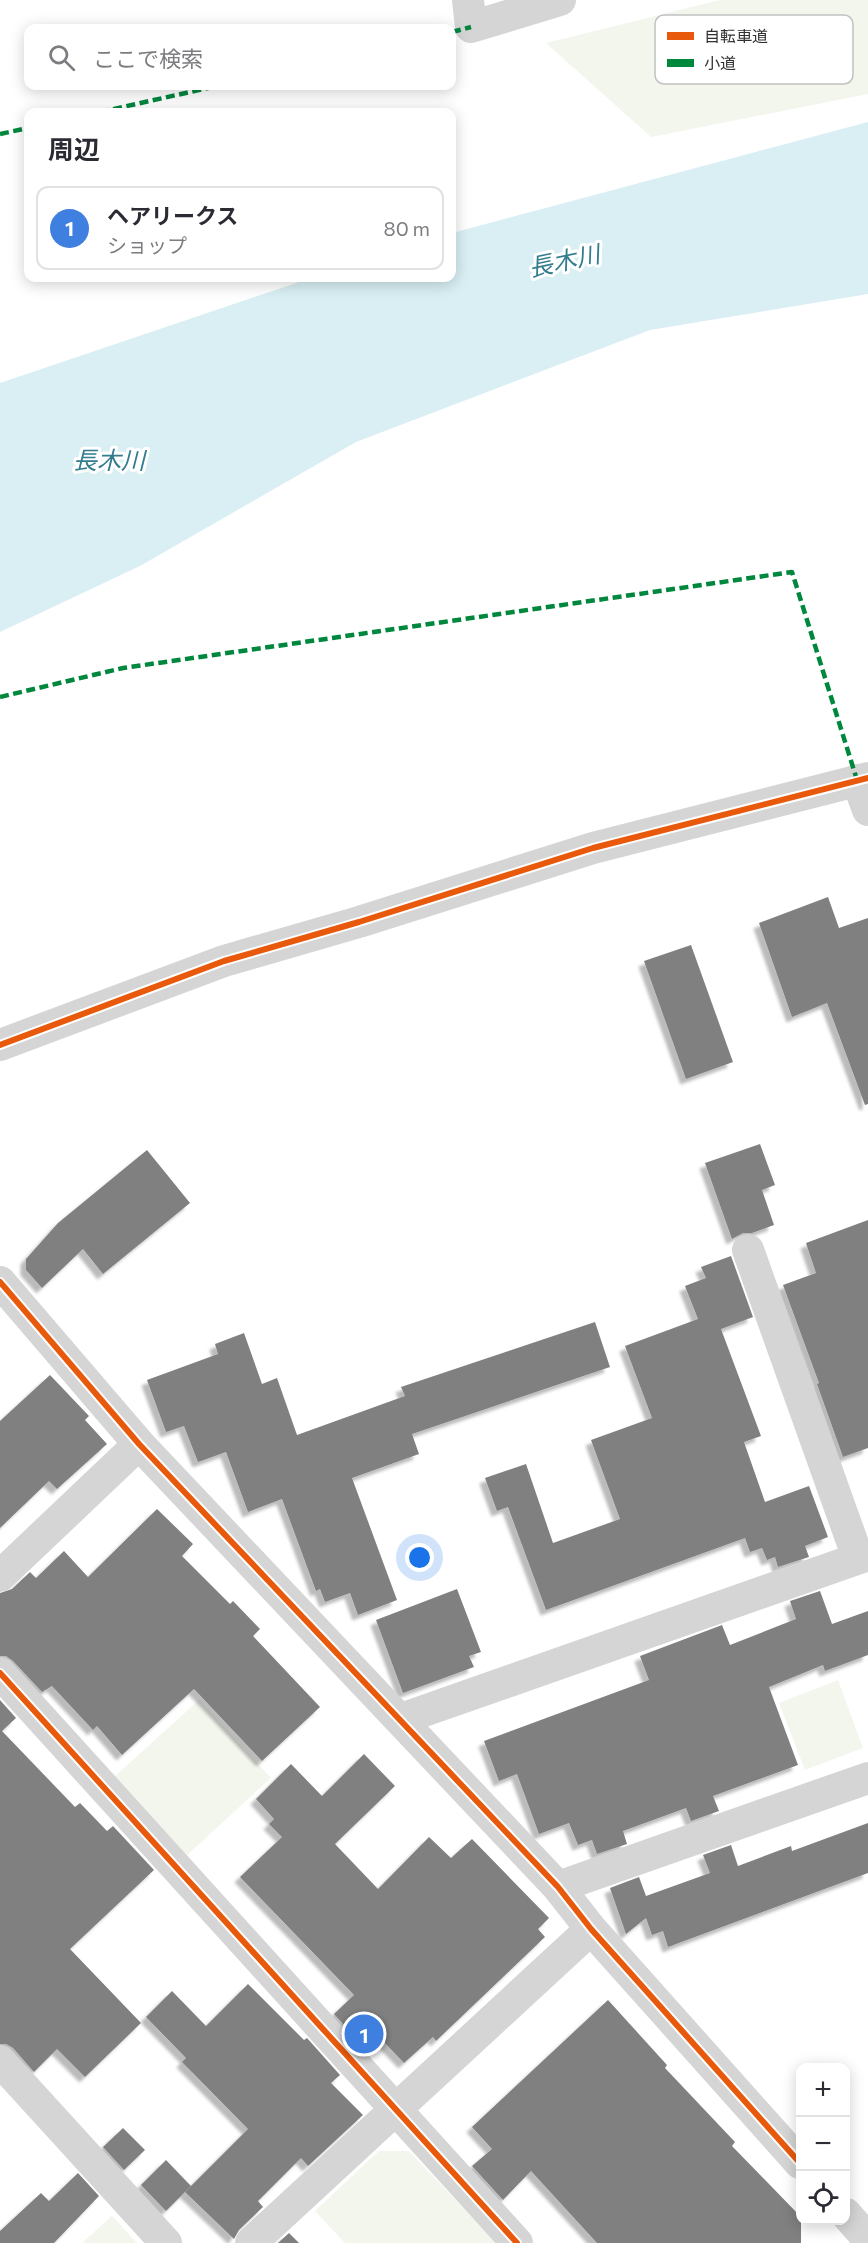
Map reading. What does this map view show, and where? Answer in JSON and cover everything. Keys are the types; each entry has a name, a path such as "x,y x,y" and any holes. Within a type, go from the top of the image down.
{"street":[{"path":"468,0 471,27 560,0"},
{"path":"0,1045 224,961 359,922 593,848 863,779 868,810"},
{"path":"401,1719 863,1557 748,1250"},
{"path":"0,1282 139,1444 558,1887 591,1929 796,2157"},
{"path":"0,1576 139,1444"},
{"path":"0,1673 517,2243"},
{"path":"558,1887 868,1778"},
{"path":"251,2243 591,1929"},
{"path":"0,2061 166,2243"},
{"path":"850,2219 868,2239"}],"shaded area":[{"path":"720,0 868,0 868,94 651,137 546,43 655,16 655,84 853,84 853,15 659,15"},
{"path":"838,1680 863,1748 805,1770 779,1703"},
{"path":"199,1700 271,1778 186,1856 114,1777"},
{"path":"379,2151 409,2151 496,2243 345,2243 315,2211"},
{"path":"112,2216 137,2243 82,2243"}],"water":[{"name":"長木川","path":"868,122 868,294 650,330 356,442 140,566 0,632 0,383 299,282 456,282 456,232"}],"building":[{"path":"828,897 839,928 868,918 868,1104 865,1105 827,1003 792,1017 759,923"},
{"path":"691,945 733,1062 686,1079 644,961"},
{"path":"760,1144 775,1185 762,1190 774,1225 752,1233 743,1233 732,1239 705,1163"},
{"path":"147,1150 190,1203 103,1274 83,1249 42,1288 26,1270 26,1259 58,1223"},
{"path":"868,1220 868,1448 843,1457 783,1285 816,1273 806,1243"},
{"path":"731,1256 753,1317 721,1329 761,1436 744,1442 765,1502 809,1486 828,1537 805,1546 809,1557 778,1567 775,1557 767,1560 762,1548 750,1552 745,1538 546,1610 508,1507 497,1511 485,1478 526,1464 553,1543 620,1519 591,1440 652,1418 625,1346 698,1319 685,1286 706,1278 701,1267"},
{"path":"595,1322 610,1367 412,1434 419,1454 352,1478 397,1600 358,1615 350,1593 325,1602 320,1589 316,1591 282,1499 248,1512 226,1452 198,1462 184,1426 166,1432 147,1380 218,1354 215,1344 244,1333 262,1384 277,1378 297,1435 405,1396 401,1387"},
{"path":"50,1375 89,1416 85,1420 107,1444 57,1489 49,1481 0,1528 0,1421"},
{"path":"157,1509 193,1544 182,1556 230,1604 233,1601 260,1629 253,1636 320,1707 262,1761 194,1689 122,1755 97,1726 93,1730 52,1686 42,1692 13,1661 6,1656 0,1656 0,1593 12,1589 30,1572 36,1578 64,1551 88,1577"},
{"path":"457,1589 481,1652 469,1656 474,1667 403,1693 376,1620"},
{"path":"820,1591 832,1624 868,1611 868,1655 825,1671 823,1665 769,1687 798,1765 713,1796 719,1811 691,1821 686,1808 623,1831 627,1844 597,1854 592,1840 578,1845 569,1823 539,1834 517,1774 499,1781 484,1741 649,1680 640,1656 722,1625 730,1645 796,1619 790,1601"},
{"path":"0,1700 16,1718 2,1731 75,1807 80,1803 107,1831 113,1826 154,1870 70,1949 141,2023 85,2077 57,2049 34,2072 13,2048 0,2044"},
{"path":"364,1754 395,1786 335,1844 378,1889 429,1837 451,1858 472,1839 549,1918 538,1929 545,1937 436,2041 433,2037 404,2063 380,2038 367,2050 334,2014 354,1995 240,1877 282,1837 269,1824 274,1819 256,1799 291,1764 322,1796"},
{"path":"868,1823 868,1873 668,1947 663,1931 652,1935 646,1918 626,1934 610,1888 639,1877 646,1896 710,1873 703,1855 731,1845 738,1866 791,1846 792,1851"},
{"path":"248,1984 304,2040 307,2038 340,2075 331,2083 363,2115 308,2166 301,2158 258,2201 263,2207 239,2230 234,2239 185,2192 248,2129 182,2062 186,2058 146,2017 172,1991 206,2026"},
{"path":"608,2000 667,2065 665,2068 735,2142 732,2146 796,2212 796,2225 801,2225 801,2243 597,2243 531,2171 503,2200 472,2166 492,2149 472,2127"},
{"path":"123,2128 145,2150 124,2170 103,2147"},
{"path":"166,2160 191,2186 166,2211 141,2185"},
{"path":"78,2173 99,2196 54,2243 0,2243 0,2231 41,2193 49,2201"},
{"path":"289,2233 299,2243 278,2243"}],"marked path":[{"path":"456,31 471,27"},
{"path":"118,108 199,90"},
{"path":"0,134 24,129"},
{"path":"0,697 123,668 792,572 857,780"}],"cycle path":[{"path":"0,1045 224,961 359,922 593,848 868,778"},
{"path":"0,1282 139,1444 558,1887 591,1929 796,2159"},
{"path":"0,1673 517,2243"}],"place":[{"name":"ヘアリークス","path":"364,2034"}]}
